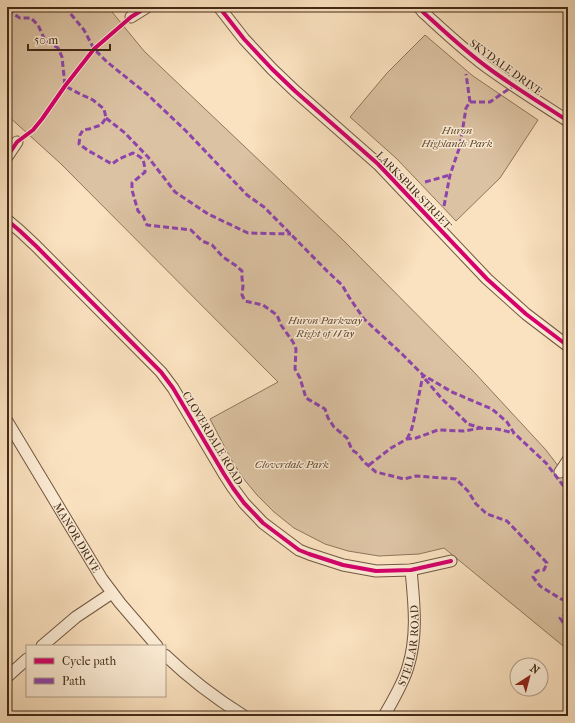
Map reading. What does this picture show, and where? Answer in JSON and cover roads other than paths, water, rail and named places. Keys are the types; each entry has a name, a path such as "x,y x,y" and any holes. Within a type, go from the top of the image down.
{"street":[{"path":"131,17 147,7"},
{"name":"LARKSPUR STREET","path":"219,7 244,40 272,69 378,164 487,279 526,314 568,346"},
{"name":"SKYDALE DRIVE","path":"419,7 470,54 492,71 568,121"},
{"path":"7,157 17,142"},
{"name":"CLOVERDALE ROAD","path":"7,220 31,241 161,372 173,388 232,488 247,507 263,523 299,550 343,565 376,571 412,570 451,561"},
{"name":"MANOR DRIVE","path":"7,421 112,593 155,645"},
{"path":"560,472 568,460"},
{"name":"STELLAR ROAD","path":"384,716 404,679 411,656 415,628 412,570"},
{"path":"43,645 76,617 112,593"},
{"path":"166,655 195,682 244,716"},
{"path":"7,677 26,660"}],"park label":[{"name":"Huron Highlands Park","path":"457,136"},
{"name":"Huron Parkway Right of Way","path":"325,326"},
{"name":"Cloverdale Park","path":"292,464"}]}
